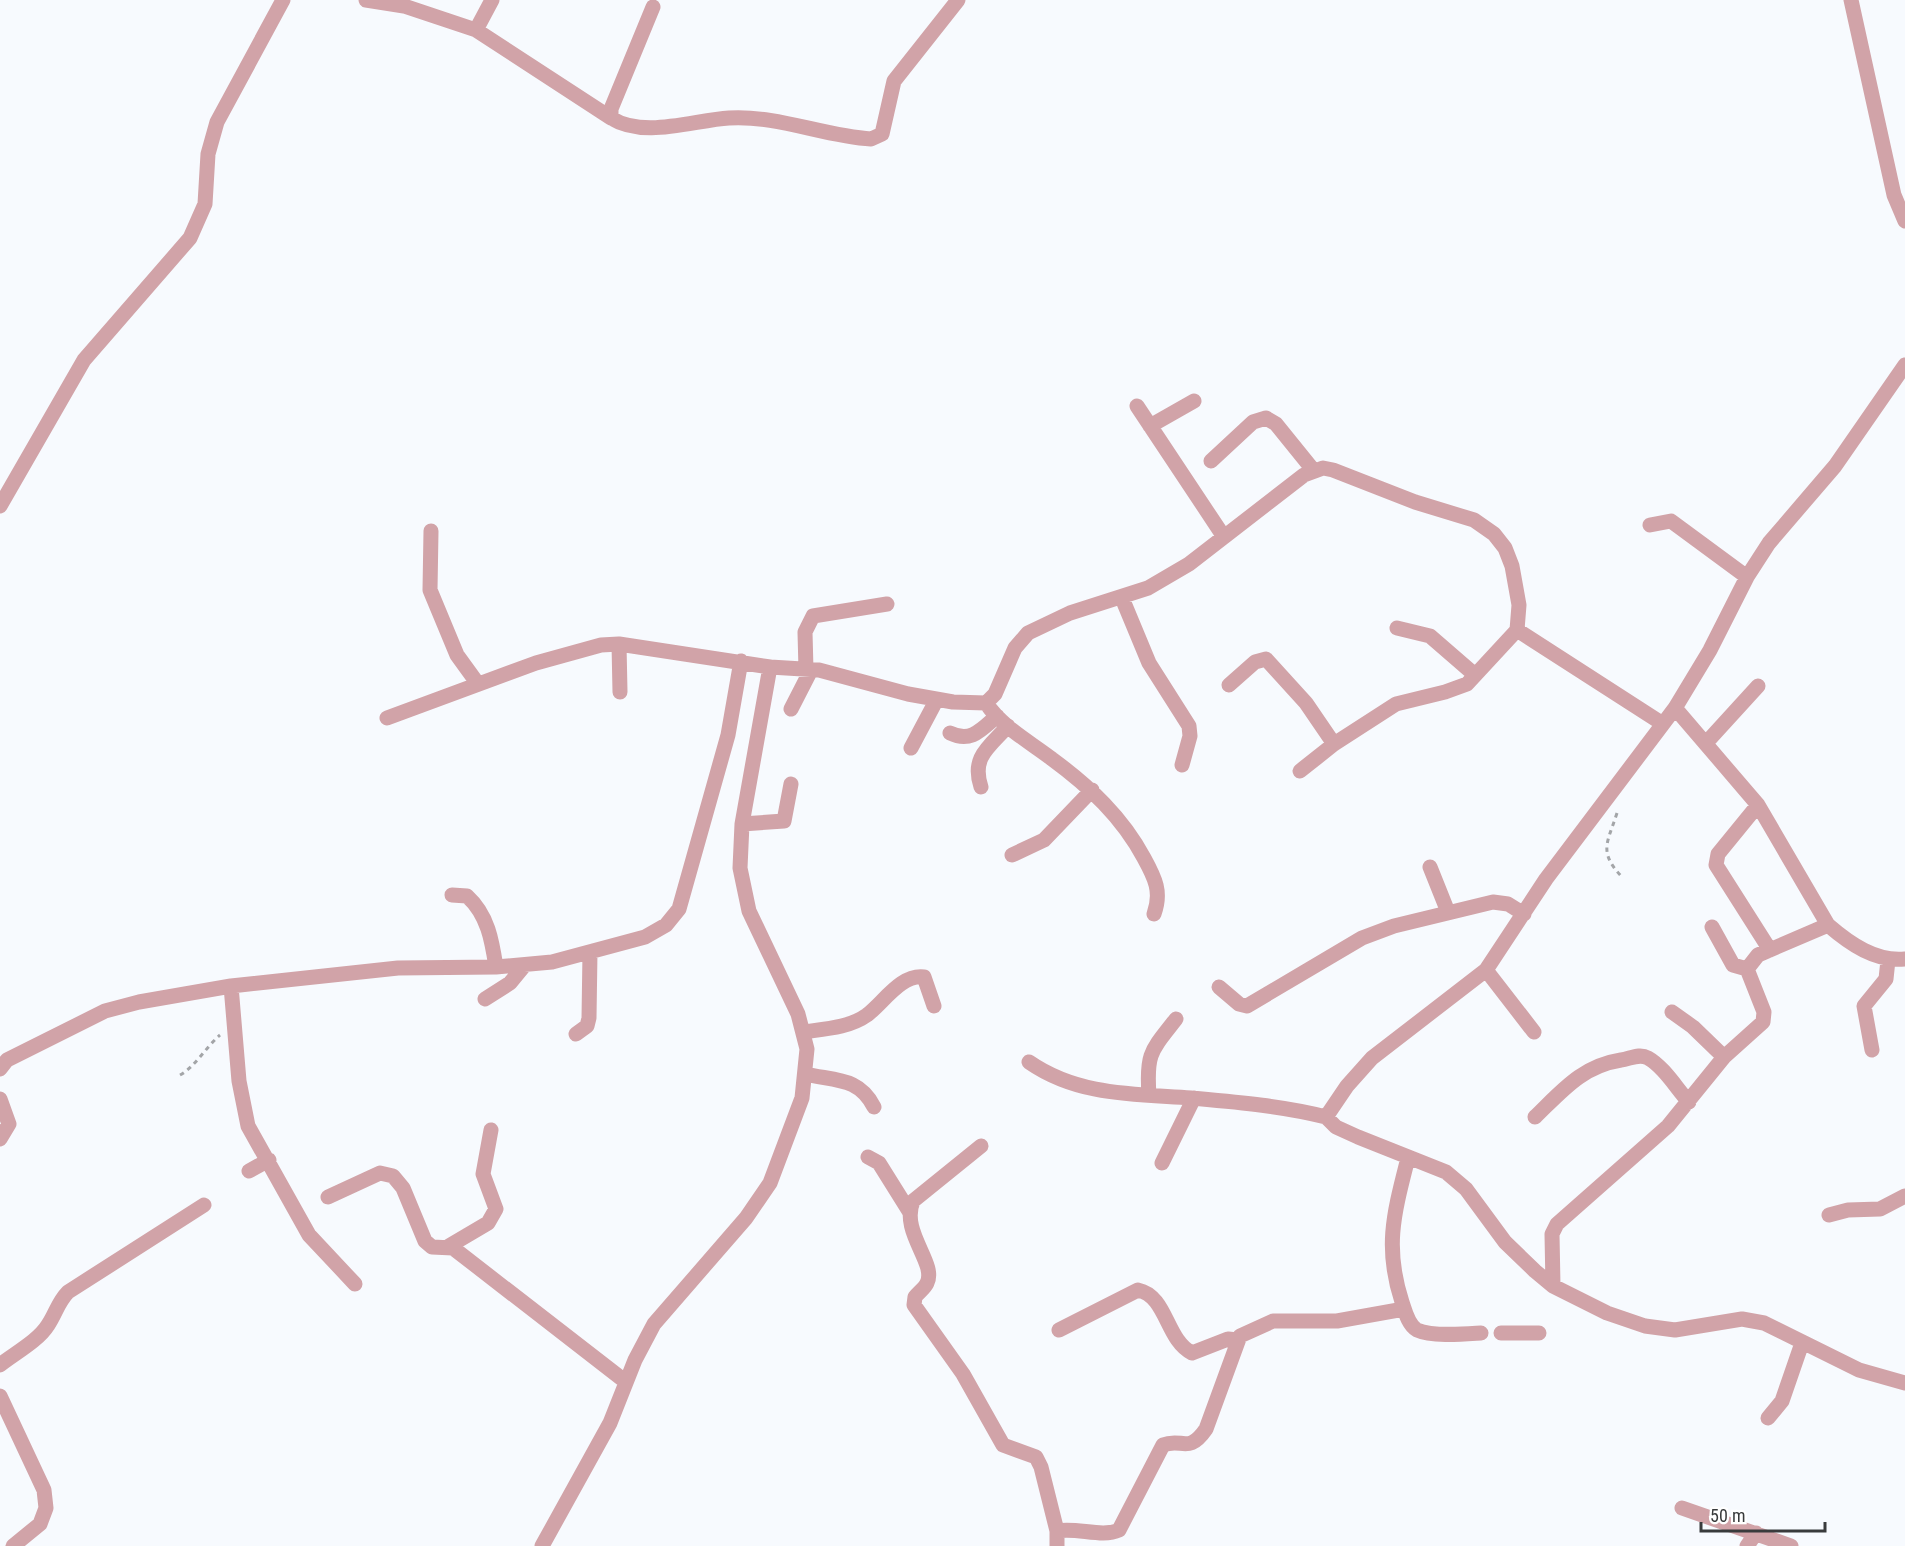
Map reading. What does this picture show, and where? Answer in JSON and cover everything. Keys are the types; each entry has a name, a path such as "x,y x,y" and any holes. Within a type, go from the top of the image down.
{"street":[{"path":"0,506 84,360 190,238 205,204 208,154 217,122 283,0"},
{"path":"366,0 404,6 476,30 622,123 646,126 732,118 777,122 860,139 879,138 885,127 894,81 958,0"},
{"path":"476,30 492,0"},
{"path":"1851,0 1894,195 1905,221"},
{"path":"611,118 616,95 653,7"},
{"path":"1326,1117 1347,1086 1372,1058 1486,970 1559,861 1675,708 1710,650 1747,577 1769,543 1835,466 1905,365"},
{"path":"1149,426 1194,401"},
{"path":"1137,406 1224,537"},
{"path":"1211,462 1253,422 1266,418 1276,424 1314,471"},
{"path":"986,703 995,694 1015,648 1028,633 1070,613 1122,598 1163,580 1224,537 1292,483 1314,471 1323,468 1333,471 1483,525 1505,548 1512,566 1519,605 1517,630 1475,675 1459,688 1396,704 1334,744 1300,771"},
{"path":"1650,525 1671,521 1747,577"},
{"path":"431,531 430,590 457,655 478,684"},
{"path":"1122,598 1149,663 1189,726 1190,736 1182,765"},
{"path":"791,709 808,670 805,645 806,625 813,616 887,604"},
{"path":"1397,628 1430,636 1475,675"},
{"path":"1517,630 1663,724"},
{"path":"619,644 620,692"},
{"path":"387,718 536,663 601,645 619,644 808,670 938,699 986,703 1002,721 1092,790 1134,838 1152,872 1159,899 1154,914"},
{"path":"1229,685 1255,662 1266,659 1306,703 1334,744"},
{"path":"542,1546 610,1423 626,1382 654,1324 746,1218 770,1183 802,1098 807,1049 803,1032 798,1014 749,911 740,868 754,663"},
{"path":"1,1066 8,1060 105,1011 139,1002 231,986 398,968 524,966 645,937 666,925 679,909 728,735 754,663"},
{"path":"1706,743 1758,687"},
{"path":"911,748 938,699"},
{"path":"1675,708 1758,805 1828,925 1845,939 1888,960 1905,959"},
{"path":"950,733 960,738 972,736 1002,721"},
{"path":"981,787 976,772 978,762 1002,721"},
{"path":"742,824 784,821 791,784"},
{"path":"1012,855 1044,840 1092,790"},
{"path":"1758,805 1718,854 1716,865 1770,950"},
{"path":"1430,867 1448,912"},
{"path":"452,895 467,896 484,917 492,937 496,967"},
{"path":"1219,987 1239,1004 1247,1006 1362,938 1394,926 1448,912 1502,902 1524,914"},
{"path":"1748,969 1758,955 1828,925"},
{"path":"1712,927 1733,965 1748,969"},
{"path":"576,1034 586,1026 589,1018 590,952"},
{"path":"1872,1050 1864,1006 1886,979 1888,960"},
{"path":"485,999 510,983 524,966"},
{"path":"1553,1286 1552,1234 1557,1224 1668,1126 1724,1057 1765,1017 1748,969"},
{"path":"1486,970 1534,1032"},
{"path":"803,1032 858,1021 904,982 916,976 924,977 934,1006"},
{"path":"231,986 244,1110 248,1126 309,1235 355,1284"},
{"path":"1672,1012 1693,1027 1724,1057"},
{"path":"1149,1095 1148,1060 1152,1049 1176,1019"},
{"path":"1535,1118 1567,1085 1591,1068 1607,1061 1638,1056 1644,1056 1654,1063 1689,1102"},
{"path":"1029,1062 1048,1075 1084,1089 1194,1098 1326,1117 1336,1127 1408,1158 1433,1165 1458,1180 1504,1242 1553,1286 1607,1313 1645,1326 1675,1330 1742,1319 1764,1323 1859,1370 1905,1383"},
{"path":"805,1074 856,1085 866,1092 874,1107"},
{"path":"1162,1163 1194,1098"},
{"path":"0,1099 9,1124 0,1139"},
{"path":"455,1249 488,1223 496,1209 483,1174 491,1130"},
{"path":"981,1146 914,1201 909,1211 909,1222 929,1273 927,1283 915,1297 914,1305 963,1374 1003,1445 1036,1457 1057,1538 1070,1528 1106,1534 1119,1530 1163,1445 1169,1442 1190,1443 1198,1440 1206,1429 1231,1340"},
{"path":"868,1157 879,1163 909,1211"},
{"path":"1408,1158 1396,1205 1390,1255 1404,1309 1411,1324 1420,1331 1459,1335 1481,1333"},
{"path":"249,1171 269,1160"},
{"path":"328,1197 380,1173 393,1176 403,1188 425,1241 438,1249 455,1249 626,1382"},
{"path":"1829,1215 1848,1210 1880,1209 1905,1197"},
{"path":"0,1365 51,1319 68,1292 204,1205"},
{"path":"1059,1330 1138,1290 1155,1300 1181,1344 1192,1353 1231,1340 1273,1321 1346,1320 1404,1309"},
{"path":"1501,1333 1539,1334"},
{"path":"1768,1418 1782,1401 1802,1342"},
{"path":"0,1396 44,1490 46,1508 40,1524 13,1546"},
{"path":"1682,1508 1751,1540 1791,1546"}],"path":[{"path":"1620,804 1606,848 1606,856 1623,878"},
{"path":"180,1075 189,1070 199,1055 234,1021"}]}
